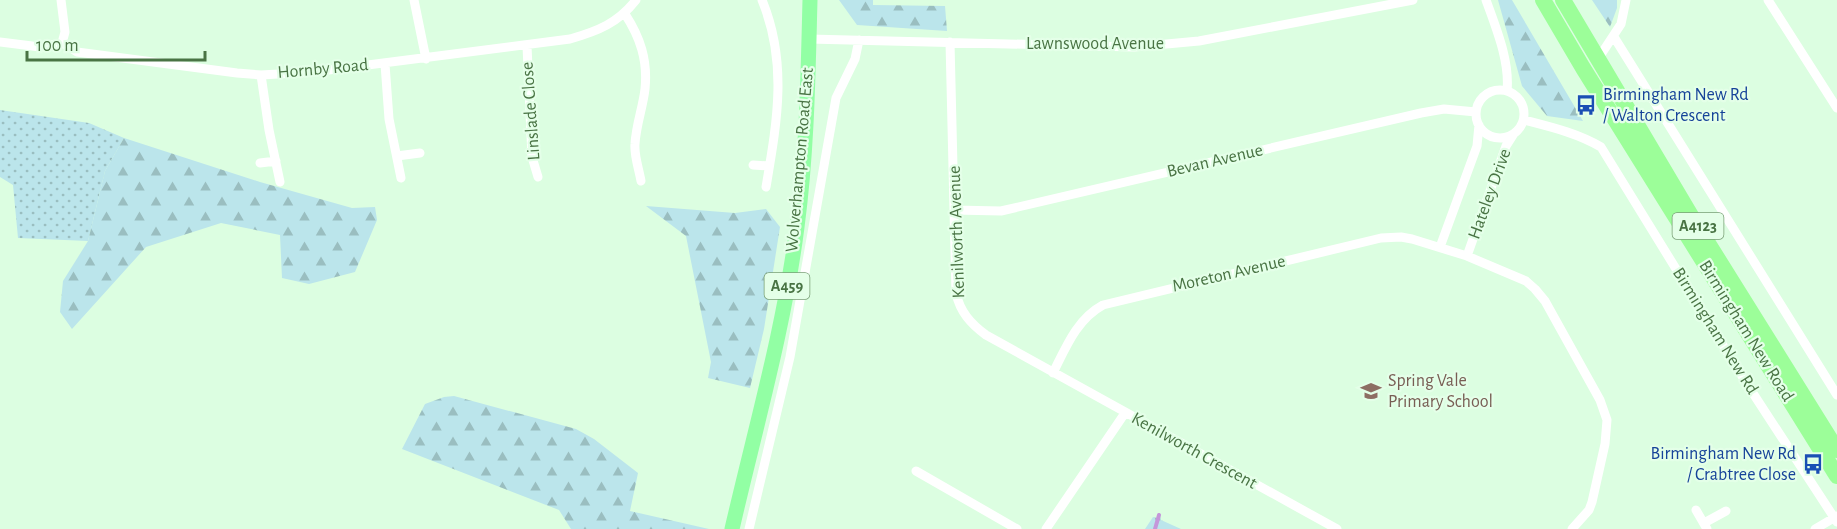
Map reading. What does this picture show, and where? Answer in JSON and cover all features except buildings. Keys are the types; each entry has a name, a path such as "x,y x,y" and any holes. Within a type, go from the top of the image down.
{"highway":[{"name":"Birmingham New Road","path":"1543,0 1589,78 1837,476"},
{"name":"Birmingham New Road","path":"1563,0 1690,214 1837,450"}],"main road":[{"name":"Wolverhampton Road East","path":"732,529 779,330 792,260 805,140 810,0"}],"street":[{"path":"61,0 65,32 62,43"},
{"path":"414,0 426,59"},
{"name":"Hornby Road","path":"0,42 40,47 62,43 77,52 261,75 313,72 570,39 597,32 625,14 636,0"},
{"path":"762,0 774,33 778,60 777,113 766,187"},
{"name":"Lawnswood Avenue","path":"809,39 1139,47 1199,41 1413,0"},
{"path":"1486,0 1498,34 1508,80 1507,91"},
{"path":"1598,59 1621,24 1626,0"},
{"path":"1768,0 1837,108"},
{"path":"625,14 641,43 645,76 645,90 635,146 641,181"},
{"path":"1614,37 1837,395"},
{"name":"Wolverhampton Road East","path":"749,529 790,357 836,98 855,59 859,40"},
{"name":"Kenilworth Avenue","path":"950,42 956,293 962,311 975,327 1053,373"},
{"name":"Linslade Close","path":"527,46 532,157 538,177"},
{"path":"385,64 389,119 401,178"},
{"path":"261,75 280,182"},
{"path":"1495,90 1507,91 1521,101 1524,107 1524,120 1515,133 1508,137 1494,138 1483,131 1476,112 1478,104 1488,93 1495,90"},
{"name":"Bevan Avenue","path":"954,210 1001,211 1421,113 1444,109 1476,112"},
{"name":"Birmingham New Rd","path":"1524,120 1568,132 1601,147 1745,381 1836,518"},
{"name":"Hateley Drive","path":"1440,247 1477,146 1479,125"},
{"name":"Hateley Drive","path":"1467,256 1506,146 1515,133"},
{"path":"397,156 420,153"},
{"path":"260,163 276,161"},
{"path":"753,165 769,166"},
{"name":"Moreton Avenue","path":"1053,373 1083,319 1091,312 1114,301 1381,238 1401,237 1440,247"},
{"path":"1440,247 1517,276 1535,289 1545,302 1600,400 1606,420 1605,444 1597,484 1588,510 1572,529"},
{"name":"Kenilworth Crescent","path":"1053,373 1337,529"},
{"path":"1046,529 1125,413"},
{"path":"916,471 1017,529"},
{"path":"1696,510 1706,526 1726,511"},
{"path":"1815,529 1836,518"}],"green space":[{"path":"839,0 873,0 873,5 945,6 947,31 857,25"},
{"path":"1498,0 1512,0 1583,121 1547,116 1522,86"},
{"path":"1592,0 1617,0 1617,8 1610,27"},
{"path":"0,110 89,123 124,138 105,171 88,241 18,238 13,185 0,177"},
{"path":"124,138 260,182 352,208 375,207 377,220 355,272 309,284 282,278 280,235 221,223 146,247 72,329 60,312 63,281 88,241 105,171"},
{"path":"646,206 735,213 766,209 780,227 764,329 750,388 708,378 711,362 686,236"},
{"path":"454,396 576,429 594,439 638,473 630,511 709,529 571,529 559,510 402,449 425,404"},
{"path":"1158,515 1161,520 1181,529 1145,529 1153,517 1157,518"}],"waterway":[{"path":"1155,529 1159,515"}],"place":[{"name":"Birmingham New Rd / Walton Crescent","path":"1586,105"},
{"name":"Spring Vale Primary School","path":"1371,391"},
{"name":"Birmingham New Rd / Crabtree Close","path":"1813,464"}]}
